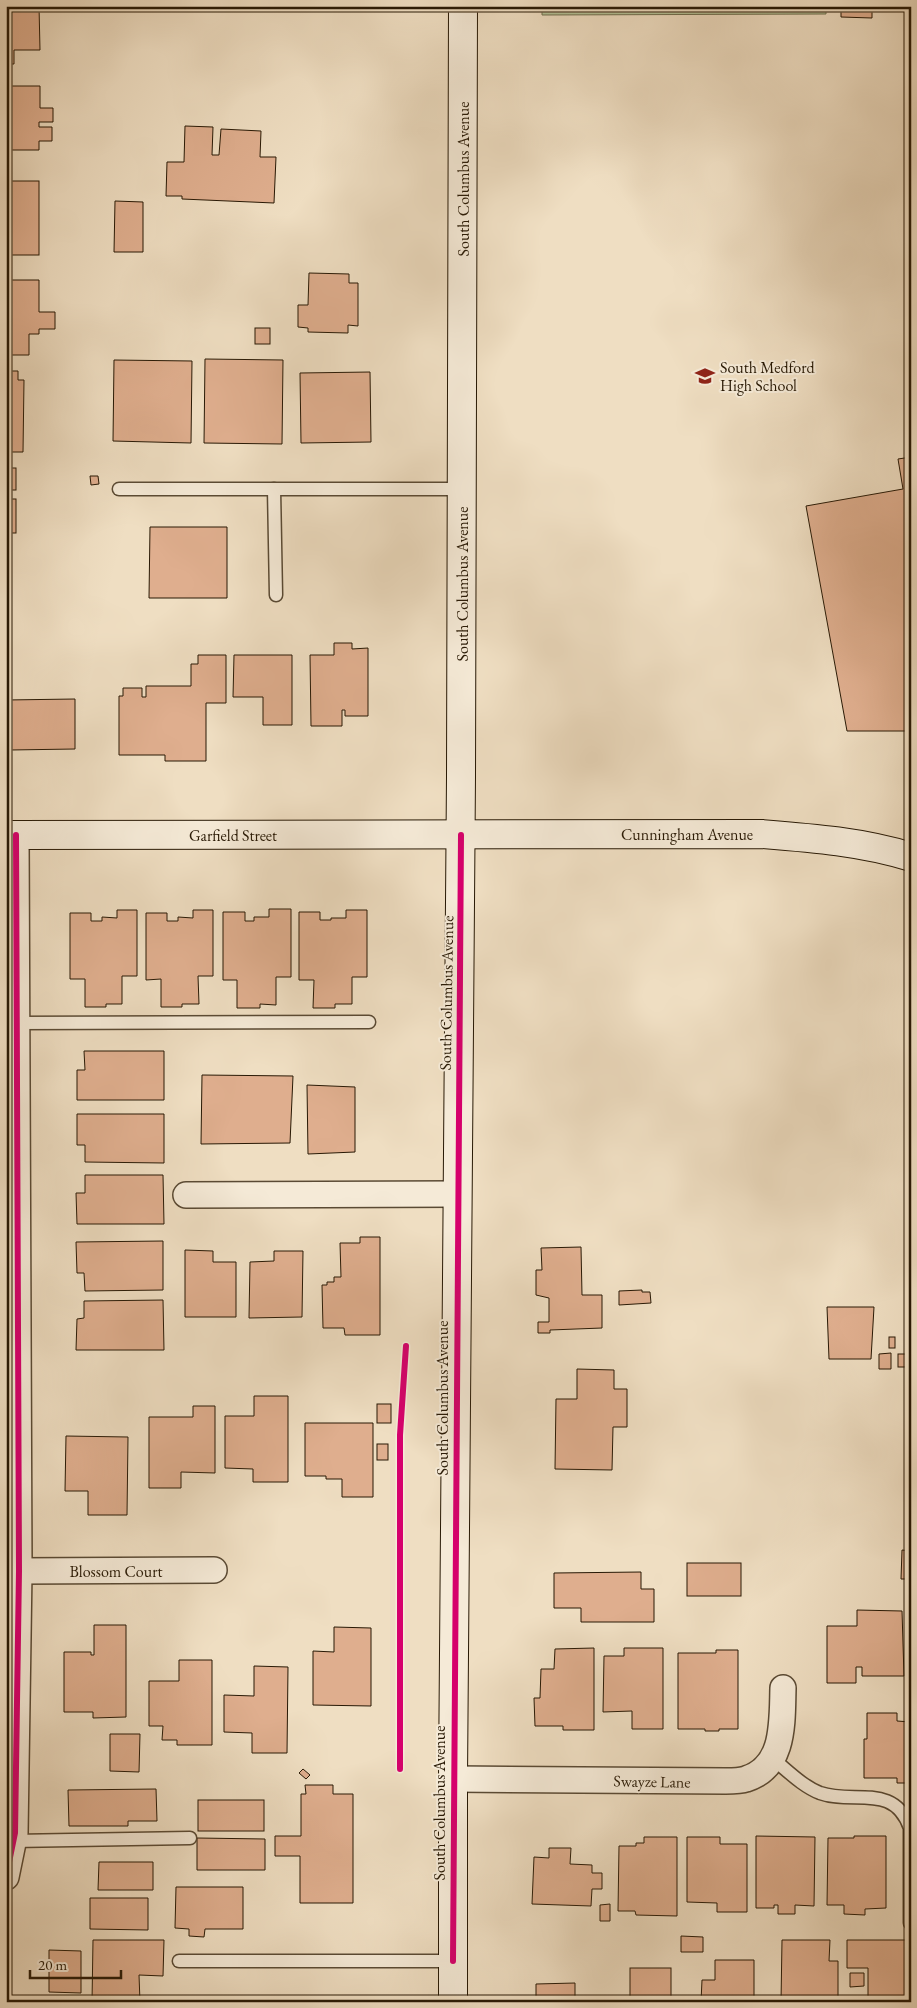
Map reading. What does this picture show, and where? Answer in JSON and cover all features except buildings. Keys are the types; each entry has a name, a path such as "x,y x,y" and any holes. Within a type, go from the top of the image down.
{"main road":[{"name":"South Columbus Avenue","path":"453,2002 463,6"},
{"name":"Cunningham Avenue","path":"460,835 762,834 860,845 911,857"},
{"name":"Garfield Street","path":"11,835 460,835"}],"street":[{"path":"6,1877 15,1823 19,1572 11,1023 11,835"},
{"path":"186,1195 457,1194"},
{"name":"Blossom Court","path":"19,1572 214,1570"},
{"path":"773,1759 781,1737 783,1688"},
{"name":"Swayze Lane","path":"453,1779 726,1781 746,1779 762,1771 773,1759"}],"lane":[{"path":"119,489 462,489"},
{"path":"274,489 276,594"},
{"path":"11,1023 369,1022"},
{"path":"773,1759 810,1788 821,1793 877,1798 895,1804 906,1815 910,1828 910,1923"},
{"path":"13,1841 190,1838"},
{"path":"179,1961 453,1961"}],"green space":[{"path":"542,6 826,6 826,14 542,15"}],"cycle path":[{"path":"6,1877 15,1833 19,1571 16,835"},
{"path":"453,1961 461,835"},
{"path":"400,1769 400,1435 406,1346"}],"place":[{"name":"South Medford High School","path":"705,376"}]}
